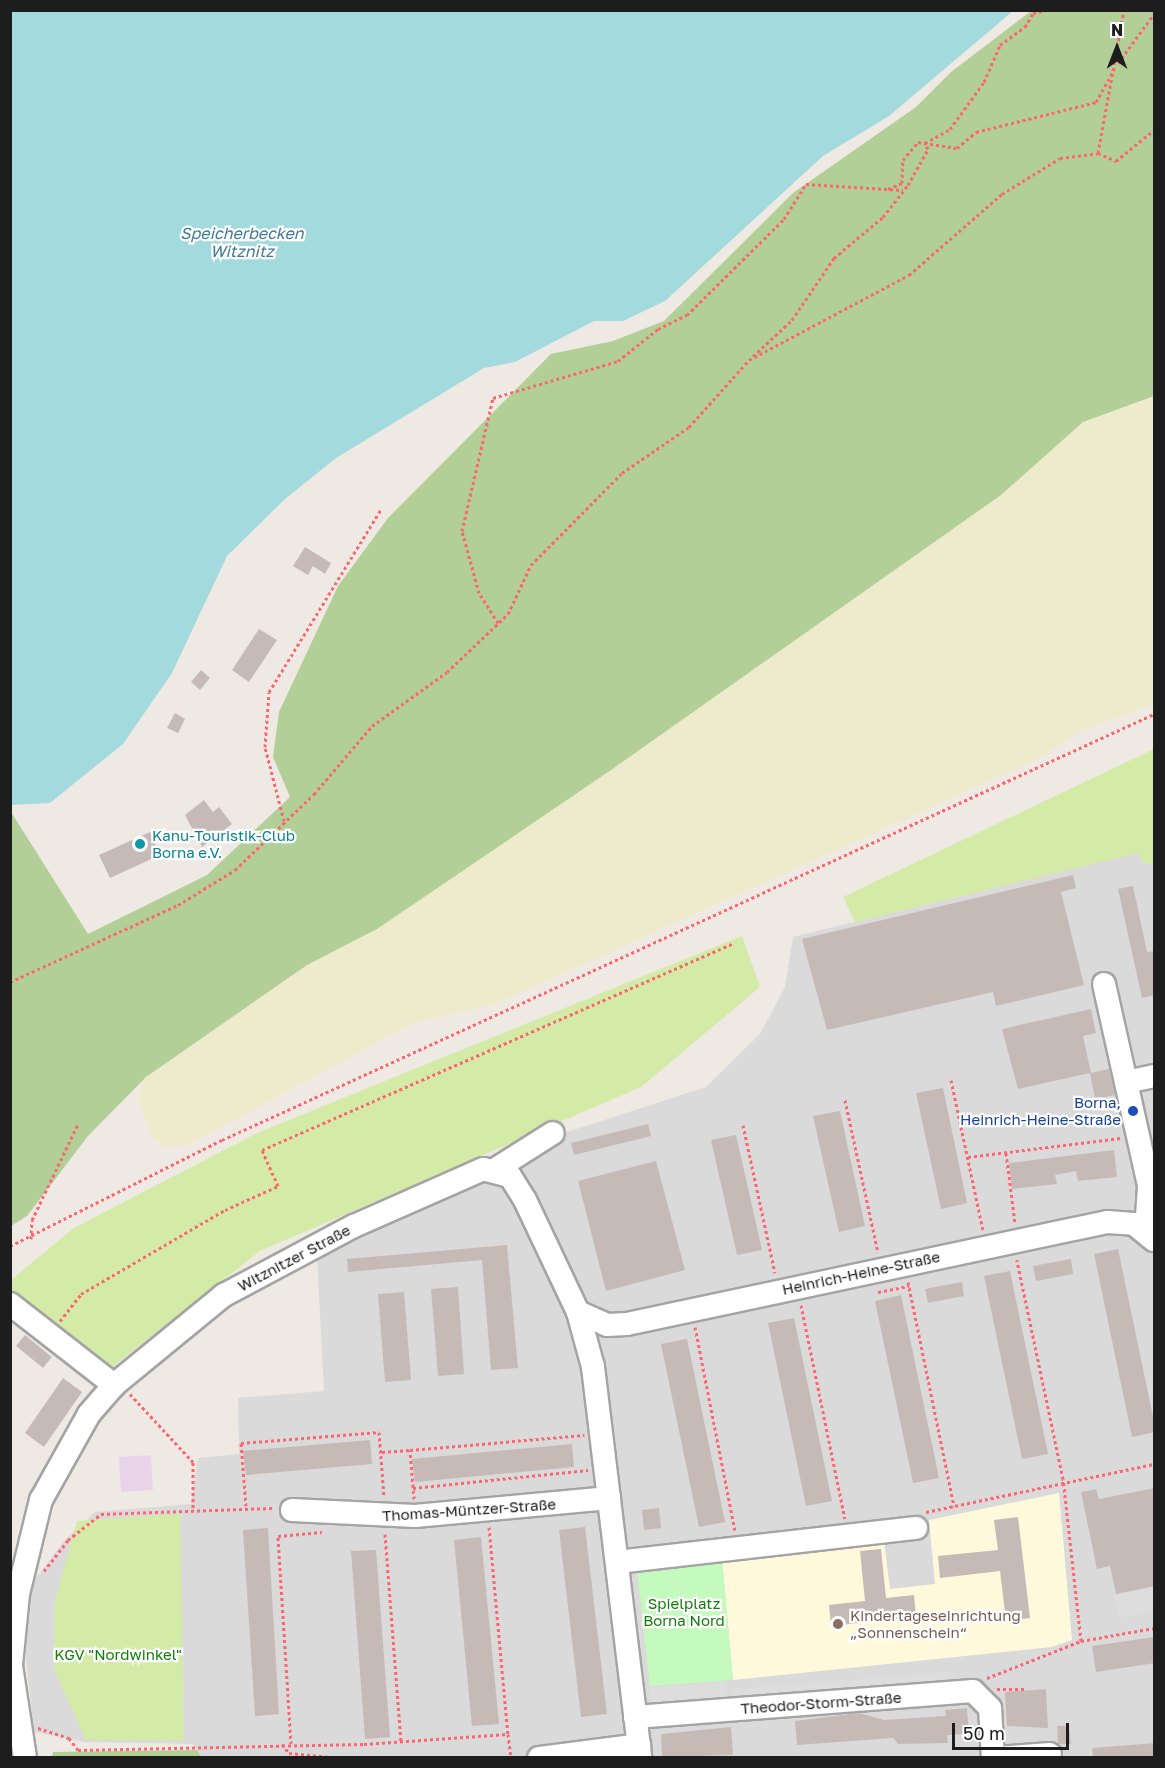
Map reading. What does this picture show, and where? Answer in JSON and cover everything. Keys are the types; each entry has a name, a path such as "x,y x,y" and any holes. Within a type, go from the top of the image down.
{"street":[{"path":"1104,984 1149,1186 1150,1236"},
{"path":"1126,1082 1155,1076"},
{"name":"Witznitzer Straße","path":"25,1758 11,1665 18,1594 41,1500 89,1414 115,1384 224,1295 441,1185 468,1173 496,1170 553,1133"},
{"path":"496,1170 510,1176 525,1200 578,1312 593,1368 640,1751 539,1758"},
{"name":"Heinrich-Heine-Straße","path":"578,1312 607,1325 691,1310 1107,1222 1150,1236"},
{"path":"10,1304 115,1384"},
{"name":"Thomas-Müntzer-Straße","path":"292,1510 385,1517 415,1516 609,1498"},
{"path":"617,1562 916,1528"},
{"path":"978,1694 990,1708 995,1758 1050,1754"},
{"name":"Theodor-Storm-Straße","path":"635,1717 978,1694"}],"path":[{"path":"888,190 902,183 909,147 925,143 950,129 961,115 1000,45 1025,27 1033,13 1047,10"},
{"path":"1098,153 1116,65 1124,10"},
{"path":"925,143 957,148 976,132 1096,102 1116,65 1155,14"},
{"path":"749,360 909,275 1002,194 1060,158 1098,153 1116,161 1155,130"},
{"path":"10,982 178,905 235,870 314,794 372,726 447,672 498,623 531,565 622,473 689,427 749,360 792,320 834,258 882,217 903,190 928,149 925,143"},
{"path":"498,623 479,593 462,531 493,398 618,361 651,334 687,315 784,219 806,184 903,190"},
{"path":"284,821 265,747 269,692 381,509"},
{"path":"10,1246 31,1239 222,1140 1155,714"},
{"path":"50,1334 81,1294 225,1210 278,1186 262,1150 734,943"},
{"path":"951,1080 986,1247"},
{"path":"845,1100 882,1269"},
{"path":"31,1239 32,1220 78,1124"},
{"path":"743,1125 788,1289 849,1536"},
{"path":"968,1158 1138,1136"},
{"path":"1006,1153 1015,1241 1062,1483 1082,1641"},
{"path":"904,1264 954,1506"},
{"path":"691,1310 739,1549"},
{"path":"115,1384 194,1462 193,1508"},
{"path":"246,1506 241,1443 379,1432 401,1742"},
{"path":"381,1452 592,1434"},
{"path":"410,1450 415,1516"},
{"path":"916,1528 914,1514 1155,1464"},
{"path":"413,1488 595,1470"},
{"path":"18,1594 100,1514 246,1506 292,1510"},
{"path":"487,1510 511,1758"},
{"path":"291,1744 278,1536 326,1532"},
{"path":"1025,1689 993,1689 978,1694 980,1681 1082,1641 1155,1628"},
{"path":"19,1728 48,1730 69,1738 78,1750 401,1742 508,1734"},
{"path":"282,1744 289,1753 341,1758"}],"shaded area":[{"path":"1154,396 1154,704 1081,731 1036,760 493,1005 413,1023 187,1146 163,1147 151,1136 138,1098 146,1077 307,965 377,929 1001,495 1083,422"},
{"path":"1139,852 1145,865 1154,862 1154,1757 202,1757 193,1744 85,1742 34,1732 22,1623 30,1586 64,1541 95,1512 191,1504 198,1458 239,1454 238,1398 324,1391 316,1236 475,1162 706,1087 760,1034 785,987 793,937"},
{"path":"151,1455 153,1490 121,1492 119,1457"},
{"path":"1059,1493 1072,1640 1051,1647 733,1680 722,1559 884,1541 890,1589 935,1584 929,1520"},
{"path":"1154,1588 1154,1611 1119,1618 1115,1596"},
{"path":"953,1672 954,1686 735,1703 733,1689"},
{"path":"726,1681 728,1703 651,1709 649,1688"}],"green space":[{"path":"1031,11 1154,11 1154,396 1083,422 1001,495 611,770 377,929 307,965 146,1077 88,1136 27,1216 11,1226 11,812 88,934 207,875 290,797 273,757 279,712 338,586 388,518 551,354 613,341 664,321 793,193 916,107 951,72"},
{"path":"1154,749 1154,862 1145,865 1138,853 855,922 843,897"},
{"path":"742,936 760,987 641,1087 260,1251 112,1367 11,1290 10,1281 74,1228 257,1133"},
{"name":"KGV \"Nordwinkel\"","path":"180,1514 184,1740 86,1740 54,1669 54,1605 77,1521"},
{"name":"Spielplatz Borna Nord","path":"722,1559 733,1680 650,1686 637,1568"},
{"path":"197,1750 202,1757 52,1757 53,1752"}],"water":[{"name":"Speicherbecken Witznitz","path":"10,11 1013,11 889,116 823,156 665,301 623,321 594,321 515,362 484,368 336,458 285,499 227,556 172,673 123,744 50,803 11,805"}],"building":[{"path":"305,547 331,563 325,574 313,566 308,575 293,566"},
{"path":"259,629 277,640 249,682 232,670"},
{"path":"201,670 210,678 200,690 191,682"},
{"path":"175,713 185,719 178,733 167,728"},
{"path":"204,800 213,812 219,807 232,824 202,847 185,815"},
{"name":"Kanu-Touristik-Club Borna e.V.","path":"150,832 160,855 110,878 99,855"},
{"path":"1073,875 1076,888 1061,892 1084,985 996,1006 993,992 827,1030 802,939"},
{"path":"1133,886 1147,952 1155,951 1155,995 1142,998 1118,889"},
{"path":"1091,1009 1096,1033 1083,1036 1091,1073 1109,1069 1115,1095 1095,1099 1090,1073 1018,1089 1002,1029"},
{"path":"943,1088 967,1203 941,1209 916,1093"},
{"path":"840,1111 865,1226 839,1232 813,1116"},
{"path":"648,1124 651,1136 574,1155 571,1143"},
{"path":"736,1135 762,1250 737,1255 711,1140"},
{"path":"1114,1150 1117,1177 1078,1181 1076,1171 1055,1175 1057,1184 1012,1189 1009,1163"},
{"path":"656,1161 685,1270 606,1291 578,1181"},
{"path":"507,1245 518,1368 491,1370 482,1260 348,1272 347,1259"},
{"path":"1118,1249 1155,1426 1155,1432 1132,1437 1094,1254"},
{"path":"1071,1259 1073,1274 1036,1281 1033,1266"},
{"path":"1010,1271 1048,1454 1022,1459 984,1276"},
{"path":"962,1282 964,1296 928,1303 925,1289"},
{"path":"458,1287 464,1374 438,1376 431,1289"},
{"path":"404,1292 411,1380 385,1382 378,1294"},
{"path":"901,1295 939,1478 913,1483 875,1301"},
{"path":"794,1318 832,1501 806,1506 768,1323"},
{"path":"25,1335 52,1357 43,1368 16,1346"},
{"path":"687,1339 725,1522 699,1527 661,1344"},
{"path":"63,1378 82,1392 44,1447 25,1433"},
{"path":"370,1440 372,1464 246,1475 243,1451"},
{"path":"572,1444 574,1467 415,1482 412,1459"},
{"path":"1155,1488 1155,1586 1116,1594 1110,1566 1097,1569 1081,1492 1096,1489 1099,1499"},
{"path":"659,1508 661,1528 644,1530 642,1510"},
{"path":"1018,1517 1030,1618 1006,1621 1000,1571 940,1578 938,1556 998,1550 994,1520"},
{"path":"585,1527 607,1714 581,1717 559,1530"},
{"path":"268,1528 279,1714 255,1716 243,1530"},
{"path":"481,1537 499,1724 472,1726 454,1540"},
{"path":"881,1549 886,1598 914,1595 916,1617 831,1626 829,1605 865,1601 860,1551"},
{"path":"376,1550 390,1737 365,1739 351,1551"},
{"path":"1155,1637 1155,1663 1096,1672 1092,1646"},
{"path":"1046,1689 1048,1728 1007,1726 1005,1692"},
{"path":"967,1708 969,1734 947,1735 948,1743 898,1744 893,1738 797,1745 795,1721 859,1713 884,1720 946,1716 945,1710"},
{"path":"1057,1726 1069,1726 1071,1744 1058,1744"},
{"path":"731,1727 733,1755 662,1757 661,1734"},
{"path":"1155,1743 1155,1758 1093,1758 1092,1748"}],"place":[{"name":"Kanu-Touristik-Club Borna e.V.","path":"140,844"},
{"name":"Borna, Heinrich-Heine-Straße","path":"1133,1111"},
{"name":"Kindertageseinrichtung „Sonnenschein“","path":"838,1624"}]}
